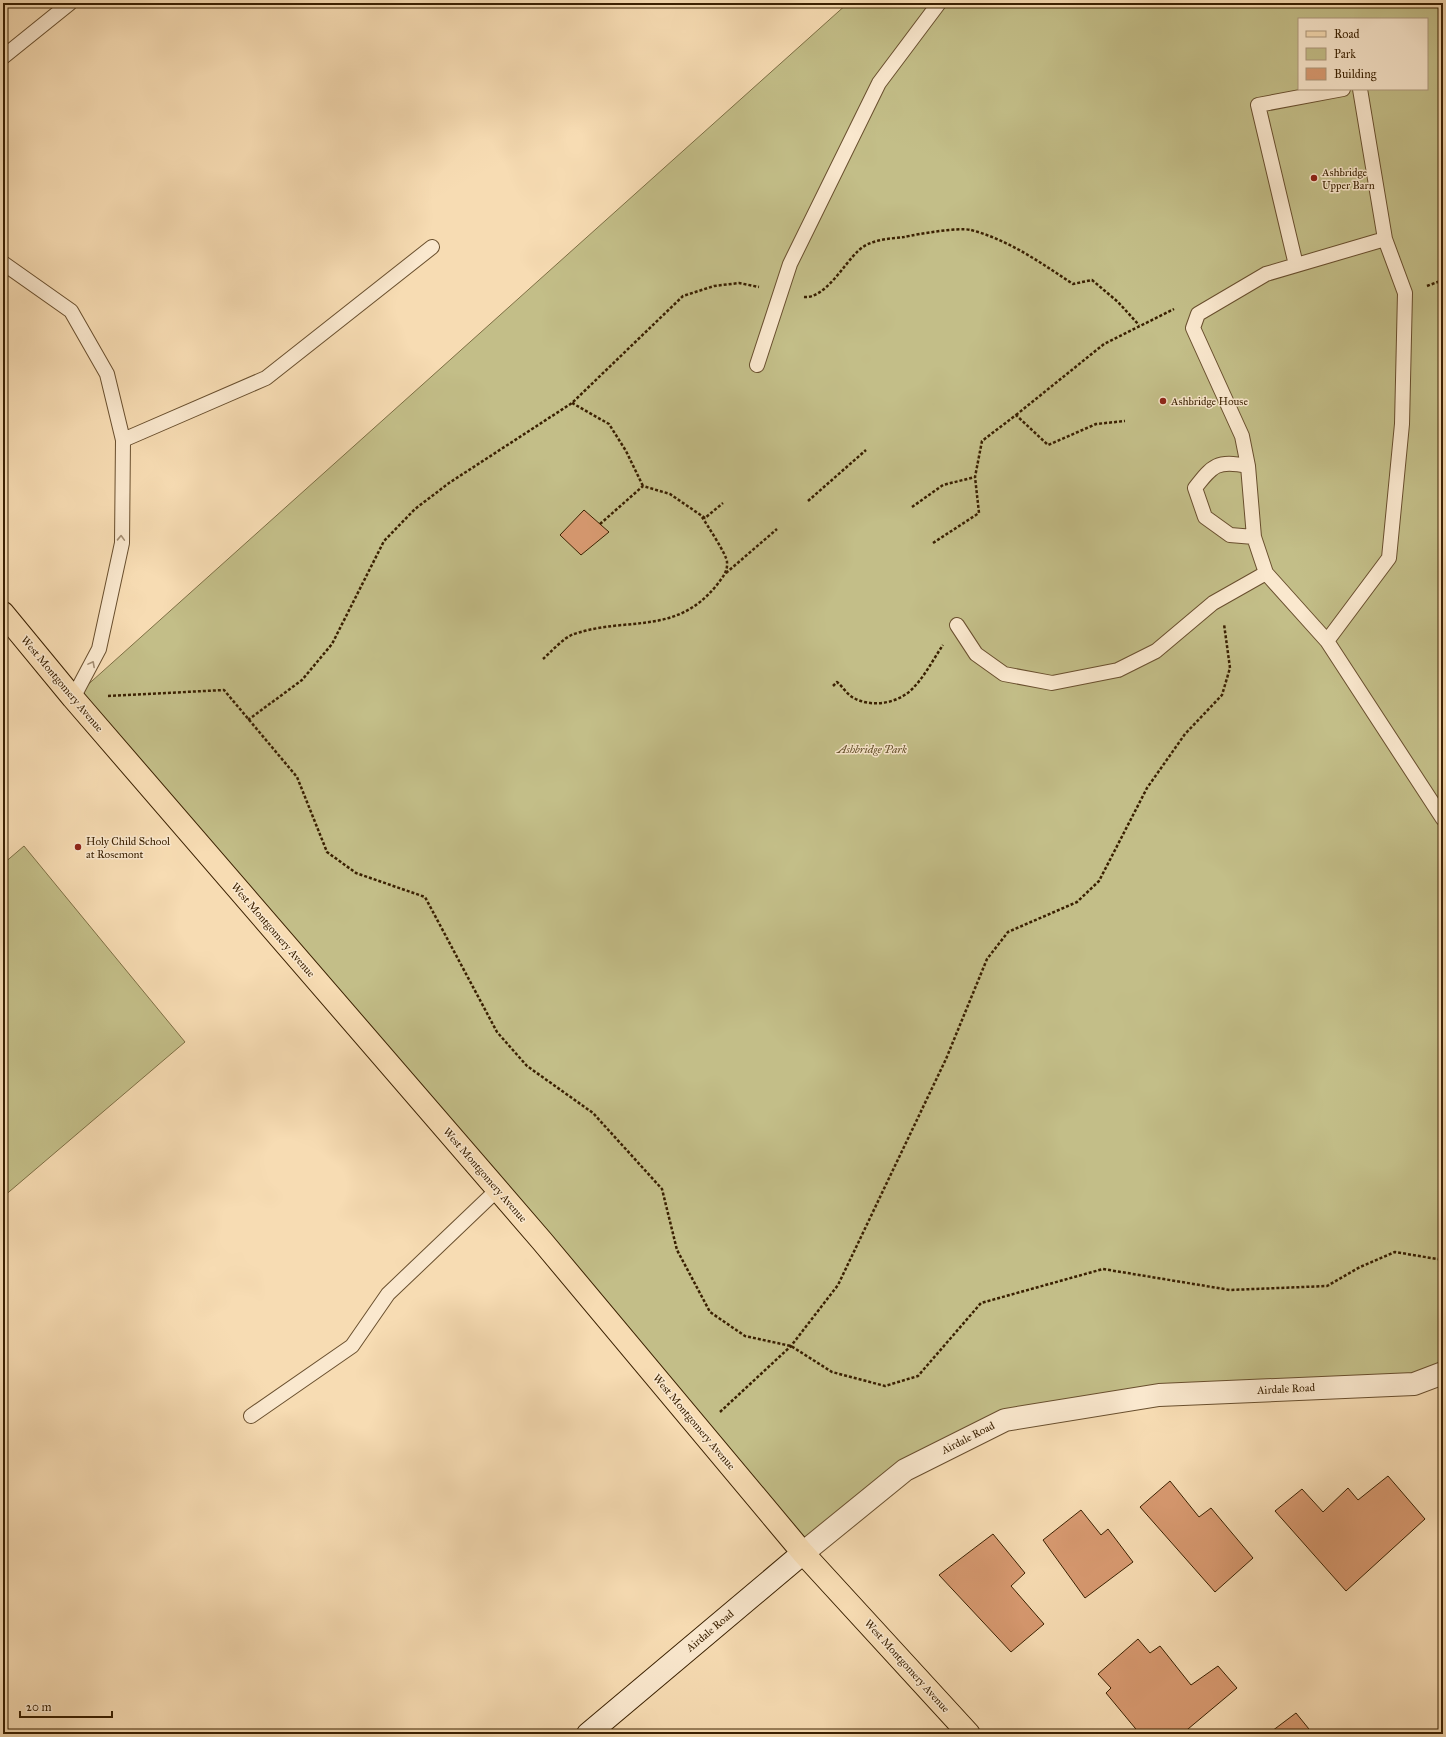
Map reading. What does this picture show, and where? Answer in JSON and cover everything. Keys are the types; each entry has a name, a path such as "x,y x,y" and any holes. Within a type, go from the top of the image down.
{"main road":[{"name":"West Montgomery Avenue","path":"3,613 73,698 497,1190 701,1430 803,1553 969,1734"}],"street":[{"name":"Airdale Road","path":"588,1734 803,1553 905,1470 1005,1420 1159,1395 1414,1384 1443,1373"}],"lane":[{"path":"3,57 70,3"},
{"path":"757,365 790,264 879,83 939,3"},
{"path":"1296,265 1258,105 1338,90"},
{"path":"1327,641 1389,558 1402,424 1405,293 1385,239 1360,90"},
{"path":"1385,239 1266,274 1198,314 1193,328 1242,436 1248,466 1254,537 1266,574 1327,641 1443,819"},
{"path":"122,440 266,378 432,247"},
{"path":"3,263 71,311 107,374 122,440 122,543 99,649 73,698"},
{"path":"1248,466 1230,462 1211,468 1194,488 1205,517 1230,535 1254,537"},
{"path":"957,625 976,654 1004,674 1052,683 1118,670 1156,651 1213,603 1266,574"},
{"path":"251,1416 352,1346 388,1294 497,1190"}],"path":[{"path":"798,296 810,297 825,289 859,250 873,242 924,234 970,230 1024,251 1073,284 1092,280 1118,302 1139,325"},
{"path":"248,720 302,680 332,644 384,541 415,509 449,483 572,403 683,296 720,285 739,283 763,287"},
{"path":"933,543 979,513 975,477 982,441 1104,344 1139,325 1190,302 1198,314"},
{"path":"572,403 609,424 626,451 643,486 670,494 702,517 728,560 726,574"},
{"path":"1016,415 1048,445 1096,424 1125,421"},
{"path":"808,502 866,450"},
{"path":"912,507 943,485 975,477"},
{"path":"600,524 643,486"},
{"path":"702,517 704,518 723,503"},
{"path":"543,659 572,635 602,626 659,622 693,609 709,594 726,574 777,529"},
{"path":"701,1430 791,1346 841,1278 946,1059 987,959 1008,932 1077,902 1099,881 1147,788 1186,734 1222,695 1230,668 1223,619"},
{"path":"833,686 837,682 852,697 869,703 886,702 902,698 915,686 957,625"},
{"path":"73,698 224,690 297,776 327,852 356,873 425,897 497,1032 527,1066 593,1113 662,1189 677,1250 710,1312 745,1336 791,1346 832,1372 885,1386 918,1376 981,1303 1103,1269 1230,1290 1327,1286 1360,1267 1395,1252 1443,1260"}],"green space":[{"name":"Ashbridge Park","path":"848,3 1443,3 1443,1373 1159,1395 1005,1420 905,1470 803,1553 73,698"},
{"path":"24,846 185,1042 3,1197 3,864"}],"building":[{"path":"584,510 609,532 581,555 560,535"},
{"path":"1388,1476 1425,1519 1346,1591 1275,1511 1302,1489 1323,1512 1348,1488 1358,1500"},
{"path":"1170,1481 1199,1517 1211,1508 1253,1558 1215,1592 1140,1507"},
{"path":"1081,1510 1101,1535 1108,1529 1133,1562 1085,1598 1043,1540"},
{"path":"993,1534 1025,1573 1011,1586 1044,1624 1011,1652 939,1575"},
{"path":"1138,1639 1150,1653 1160,1646 1191,1685 1218,1666 1237,1688 1182,1734 1140,1734 1106,1693 1111,1688 1098,1674"},
{"path":"1296,1713 1313,1734 1268,1734"}],"place":[{"name":"Ashbridge Upper Barn","path":"1314,178"},
{"name":"Ashbridge House","path":"1163,401"},
{"name":"Holy Child School at Rosemont","path":"78,847"}]}
